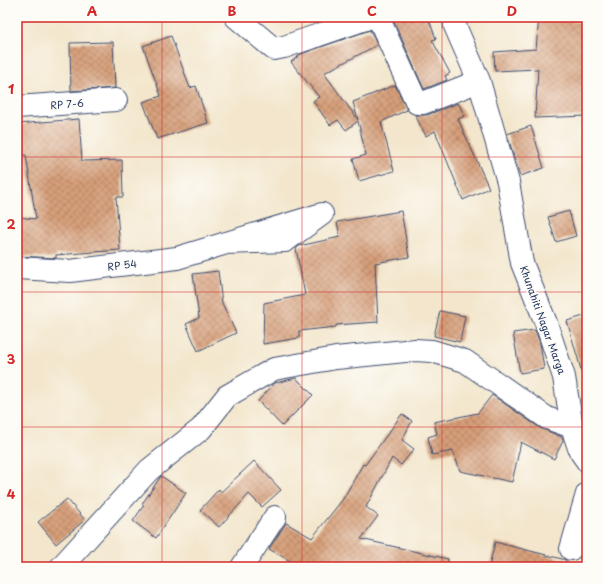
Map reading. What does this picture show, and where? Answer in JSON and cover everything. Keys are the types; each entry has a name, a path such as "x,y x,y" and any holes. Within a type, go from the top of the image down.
{"street":[{"path":"236,17 274,49 284,47 371,17"},
{"path":"378,17 417,103 423,103 479,81"},
{"name":"Khunahiti Nagar Marga","path":"454,17 455,26 479,81 508,182 522,263 546,322 564,377 572,427 580,451 587,461"},
{"name":"RP 7-6","path":"17,108 116,100"},
{"name":"RP 54","path":"17,268 70,271 177,258 225,243"},
{"path":"61,567 149,470 201,429 227,396 274,370 336,358 415,350 432,351 464,361 547,418 572,427"},
{"path":"571,548 587,494"},
{"path":"242,567 275,517"}],"building":[{"path":"312,17 333,17 315,23"},
{"path":"392,17 428,17 436,39 432,40 450,73 445,76 447,80 424,89"},
{"path":"539,17 573,17 572,21 587,23 587,116 535,118 538,69 495,71 494,52 536,49"},
{"path":"370,30 377,45 324,73 358,120 353,102 395,85 407,110 381,122 394,171 359,181 353,159 366,155 358,121 346,130 338,120 330,125 313,101 319,97 291,62 301,54"},
{"path":"171,36 190,88 196,86 208,123 157,139 143,102 161,96 143,46"},
{"path":"113,42 115,88 71,91 70,43"},
{"path":"458,103 465,116 458,119 489,188 463,200 435,131 426,136 415,115 427,115"},
{"path":"79,119 82,161 122,160 123,197 116,197 120,250 56,255 56,258 17,256 17,217 36,219 26,155 17,155 17,124"},
{"path":"531,126 544,168 520,176 507,134"},
{"path":"401,211 409,257 375,263 378,322 336,325 336,327 299,331 299,338 263,344 264,303 305,295 296,249 299,246 340,237 337,222"},
{"path":"569,211 576,236 556,242 548,217"},
{"path":"218,271 222,303 236,333 198,351 186,324 199,318 193,274"},
{"path":"440,311 465,316 460,342 434,336"},
{"path":"587,315 587,372 582,373 567,321"},
{"path":"535,330 540,343 544,369 520,373 513,333"},
{"path":"296,378 313,395 282,426 258,401 275,383"},
{"path":"492,395 540,428 562,437 563,441 554,459 521,442 512,482 460,471 453,451 432,455 428,437 437,434 434,422 478,413"},
{"path":"402,414 412,421 402,440 414,449 401,465 392,458 366,507 378,516 361,539 448,559 447,567 301,567 269,549 286,523 312,538 343,499 363,464 365,465"},
{"path":"254,461 281,490 262,507 249,494 219,527 200,510 219,489 221,492"},
{"path":"161,476 186,493 156,538 133,521 144,505 142,504"},
{"path":"67,499 85,520 56,544 38,522"},
{"path":"495,542 566,560 565,567 489,567"}]}
